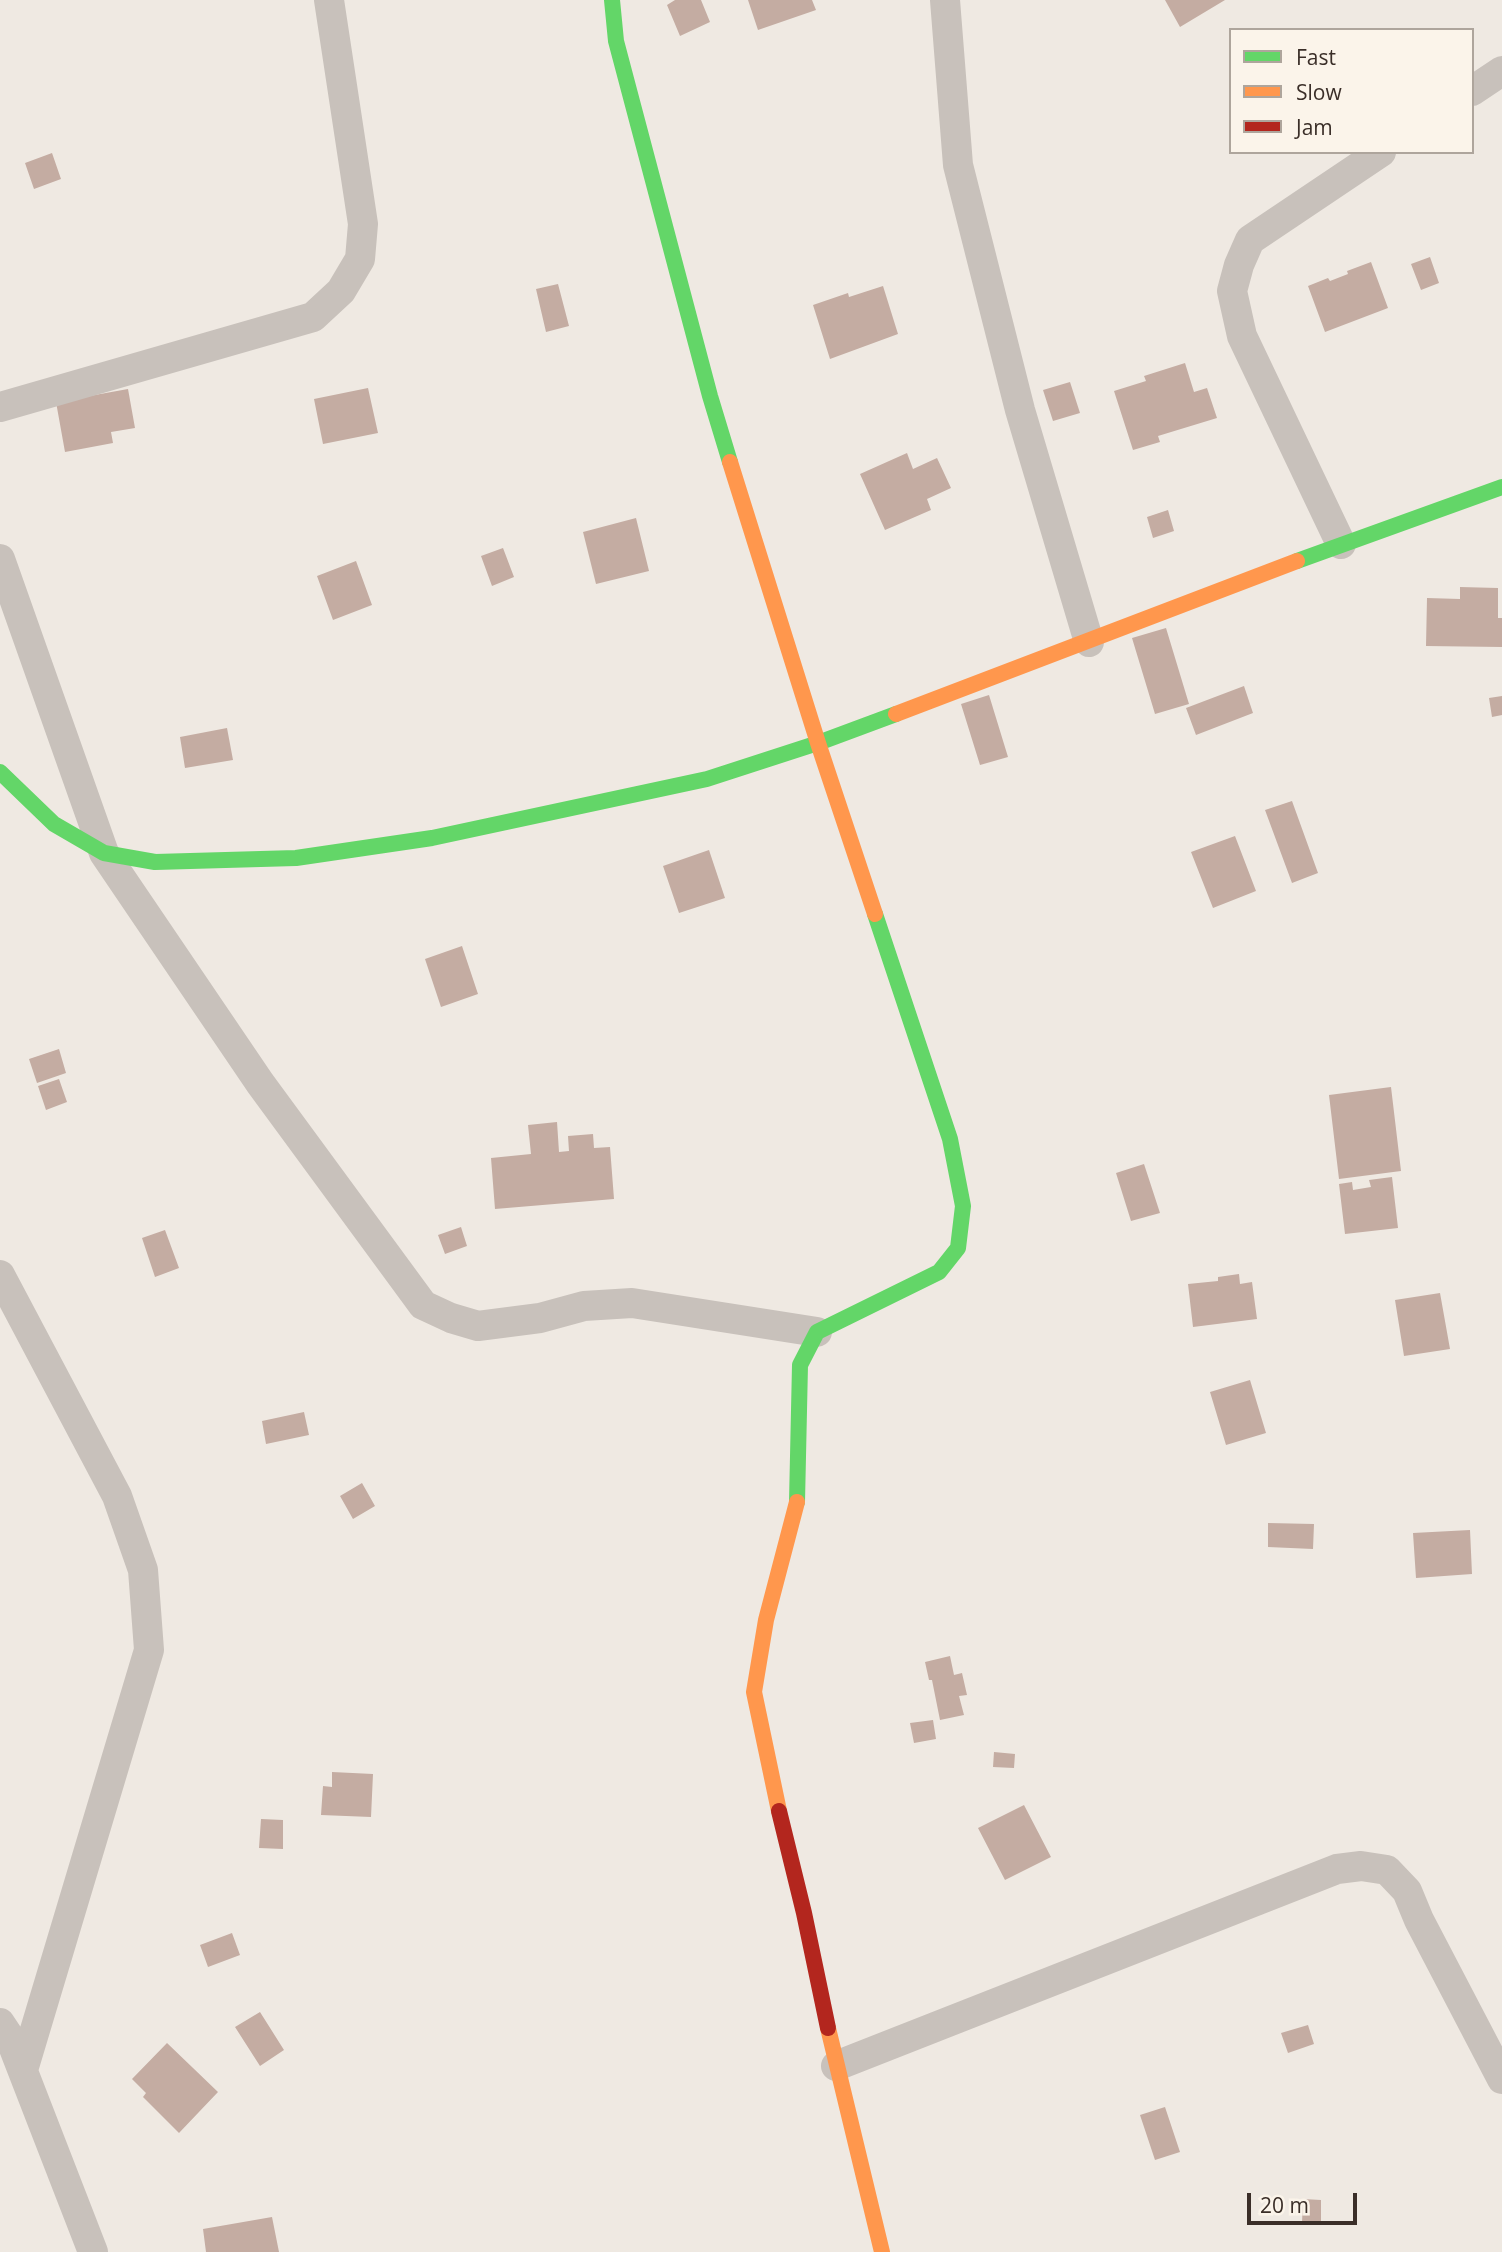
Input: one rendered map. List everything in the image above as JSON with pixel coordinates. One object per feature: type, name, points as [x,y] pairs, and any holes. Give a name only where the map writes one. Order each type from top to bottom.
[{"type":"street","points":[[0,407],[313,317],[341,292],[360,259],[363,224],[329,0]]},
{"type":"street","points":[[0,559],[104,853],[260,1083],[423,1305],[451,1318],[478,1326],[540,1318],[584,1306],[632,1303],[817,1332],[939,1272],[958,1248],[963,1206],[950,1139],[818,743],[710,396],[616,41],[612,0]]},
{"type":"street","points":[[945,0],[958,165],[1020,410],[1089,642]]},
{"type":"street","points":[[1474,90],[1502,71]]},
{"type":"street","points":[[1341,544],[1242,337],[1232,291],[1250,240],[1378,154]]},
{"type":"street","points":[[0,772],[54,824],[104,853],[155,862],[296,858],[432,838],[707,779],[818,743],[1341,544],[1502,487]]},
{"type":"street","points":[[0,1275],[117,1496],[143,1570],[149,1650],[23,2070]]},
{"type":"street","points":[[817,1332],[800,1365],[797,1508],[766,1620],[754,1692],[836,2066],[882,2252]]},
{"type":"street","points":[[836,2066],[1337,1870],[1361,1866],[1387,1870],[1407,1891],[1419,1920],[1502,2079]]},
{"type":"street","points":[[0,2023],[10,2038],[23,2070],[93,2252]]},
{"type":"building","points":[[675,0],[701,0],[710,22],[680,36],[667,5]]},
{"type":"building","points":[[748,0],[812,0],[816,10],[758,30]]},
{"type":"building","points":[[1165,0],[1225,0],[1180,27]]},
{"type":"building","points":[[52,153],[61,179],[34,189],[25,163]]},
{"type":"building","points":[[1430,257],[1439,283],[1421,290],[1411,264]]},
{"type":"building","points":[[1371,262],[1388,308],[1325,332],[1308,286],[1328,278],[1330,281]]},
{"type":"building","points":[[558,284],[569,326],[546,332],[536,289]]},
{"type":"building","points":[[883,286],[898,334],[830,359],[813,305],[848,293],[849,297]]},
{"type":"building","points":[[1185,363],[1194,392],[1207,388],[1217,418],[1158,436],[1160,442],[1133,450],[1114,391],[1146,381],[1144,376]]},
{"type":"building","points":[[1070,382],[1080,413],[1053,421],[1043,390]]},
{"type":"building","points":[[368,388],[378,433],[323,444],[314,399]]},
{"type":"building","points":[[128,389],[135,428],[111,432],[113,443],[65,452],[56,402]]},
{"type":"building","points":[[907,453],[913,469],[937,458],[951,488],[927,499],[931,510],[885,530],[860,474]]},
{"type":"building","points":[[1168,510],[1174,531],[1153,538],[1147,517]]},
{"type":"building","points":[[636,518],[649,571],[596,584],[583,532]]},
{"type":"building","points":[[503,548],[514,577],[492,586],[481,556]]},
{"type":"building","points":[[356,561],[372,605],[333,620],[317,576]]},
{"type":"building","points":[[1460,587],[1498,588],[1502,647],[1426,646],[1427,598],[1460,599]]},
{"type":"building","points":[[1166,628],[1189,704],[1155,714],[1132,638]]},
{"type":"building","points":[[1244,686],[1253,713],[1196,735],[1186,708]]},
{"type":"building","points":[[989,695],[1008,757],[980,765],[961,704]]},
{"type":"building","points":[[1502,696],[1502,715],[1492,717],[1489,698]]},
{"type":"building","points":[[227,728],[233,760],[185,768],[180,737]]},
{"type":"building","points":[[1292,801],[1318,873],[1292,883],[1265,810]]},
{"type":"building","points":[[1235,836],[1256,891],[1213,908],[1191,852]]},
{"type":"building","points":[[709,850],[725,898],[679,913],[663,866]]},
{"type":"building","points":[[462,946],[478,994],[441,1007],[425,959]]},
{"type":"building","points":[[59,1049],[66,1073],[37,1083],[29,1059]]},
{"type":"building","points":[[59,1079],[67,1102],[46,1110],[38,1086]]},
{"type":"building","points":[[1391,1087],[1401,1171],[1339,1179],[1329,1095]]},
{"type":"building","points":[[557,1122],[559,1152],[569,1151],[568,1136],[593,1134],[594,1148],[610,1147],[614,1199],[495,1209],[491,1158],[531,1154],[528,1125]]},
{"type":"building","points":[[1144,1164],[1160,1213],[1131,1221],[1116,1173]]},
{"type":"building","points":[[1392,1177],[1398,1228],[1345,1234],[1339,1184],[1352,1182],[1353,1190],[1371,1187],[1369,1180]]},
{"type":"building","points":[[461,1227],[467,1246],[445,1254],[438,1235]]},
{"type":"building","points":[[165,1230],[179,1268],[155,1277],[142,1238]]},
{"type":"building","points":[[1239,1274],[1240,1284],[1252,1282],[1257,1319],[1193,1327],[1188,1284],[1218,1281],[1218,1277]]},
{"type":"building","points":[[1440,1293],[1450,1349],[1404,1356],[1395,1300]]},
{"type":"building","points":[[1250,1380],[1266,1433],[1226,1445],[1210,1392]]},
{"type":"building","points":[[304,1412],[309,1435],[266,1444],[262,1421]]},
{"type":"building","points":[[362,1483],[375,1506],[353,1519],[340,1496]]},
{"type":"building","points":[[1268,1523],[1314,1524],[1313,1549],[1268,1547]]},
{"type":"building","points":[[1470,1530],[1472,1574],[1416,1578],[1413,1533]]},
{"type":"building","points":[[950,1656],[954,1675],[962,1673],[967,1695],[959,1696],[964,1715],[940,1720],[932,1680],[929,1680],[925,1662]]},
{"type":"building","points":[[933,1720],[936,1739],[914,1743],[910,1723]]},
{"type":"building","points":[[994,1752],[1015,1754],[1014,1768],[993,1767]]},
{"type":"building","points":[[332,1772],[373,1774],[371,1817],[321,1815],[323,1786],[332,1787]]},
{"type":"building","points":[[1024,1805],[1051,1857],[1005,1880],[978,1828]]},
{"type":"building","points":[[261,1819],[283,1820],[283,1849],[259,1848]]},
{"type":"building","points":[[232,1933],[240,1955],[208,1967],[200,1945]]},
{"type":"building","points":[[260,2012],[284,2050],[260,2066],[235,2027]]},
{"type":"building","points":[[1308,2025],[1314,2044],[1288,2053],[1281,2033]]},
{"type":"building","points":[[167,2043],[218,2092],[179,2133],[143,2097],[146,2093],[132,2079]]},
{"type":"building","points":[[1165,2107],[1180,2152],[1155,2160],[1140,2115]]},
{"type":"building","points":[[1303,2199],[1321,2200],[1321,2224],[1302,2223]]},
{"type":"building","points":[[272,2217],[279,2252],[206,2252],[203,2229]]},
{"type":"traffic: fast","points":[[612,0],[616,41],[730,462]]},
{"type":"traffic: fast","points":[[1297,561],[1502,487]]},
{"type":"traffic: fast","points":[[0,772],[54,824],[104,853],[155,862],[296,858],[432,838],[707,779],[896,714]]},
{"type":"traffic: fast","points":[[797,1502],[800,1365],[817,1332],[939,1272],[958,1248],[963,1206],[950,1139],[875,914]]},
{"type":"traffic: slow","points":[[730,462],[875,914]]},
{"type":"traffic: slow","points":[[896,714],[1297,561]]},
{"type":"traffic: slow","points":[[779,1811],[754,1692],[766,1620],[797,1502]]},
{"type":"traffic: slow","points":[[828,2028],[882,2252]]},
{"type":"traffic: jam","points":[[779,1811],[828,2028]]}]
